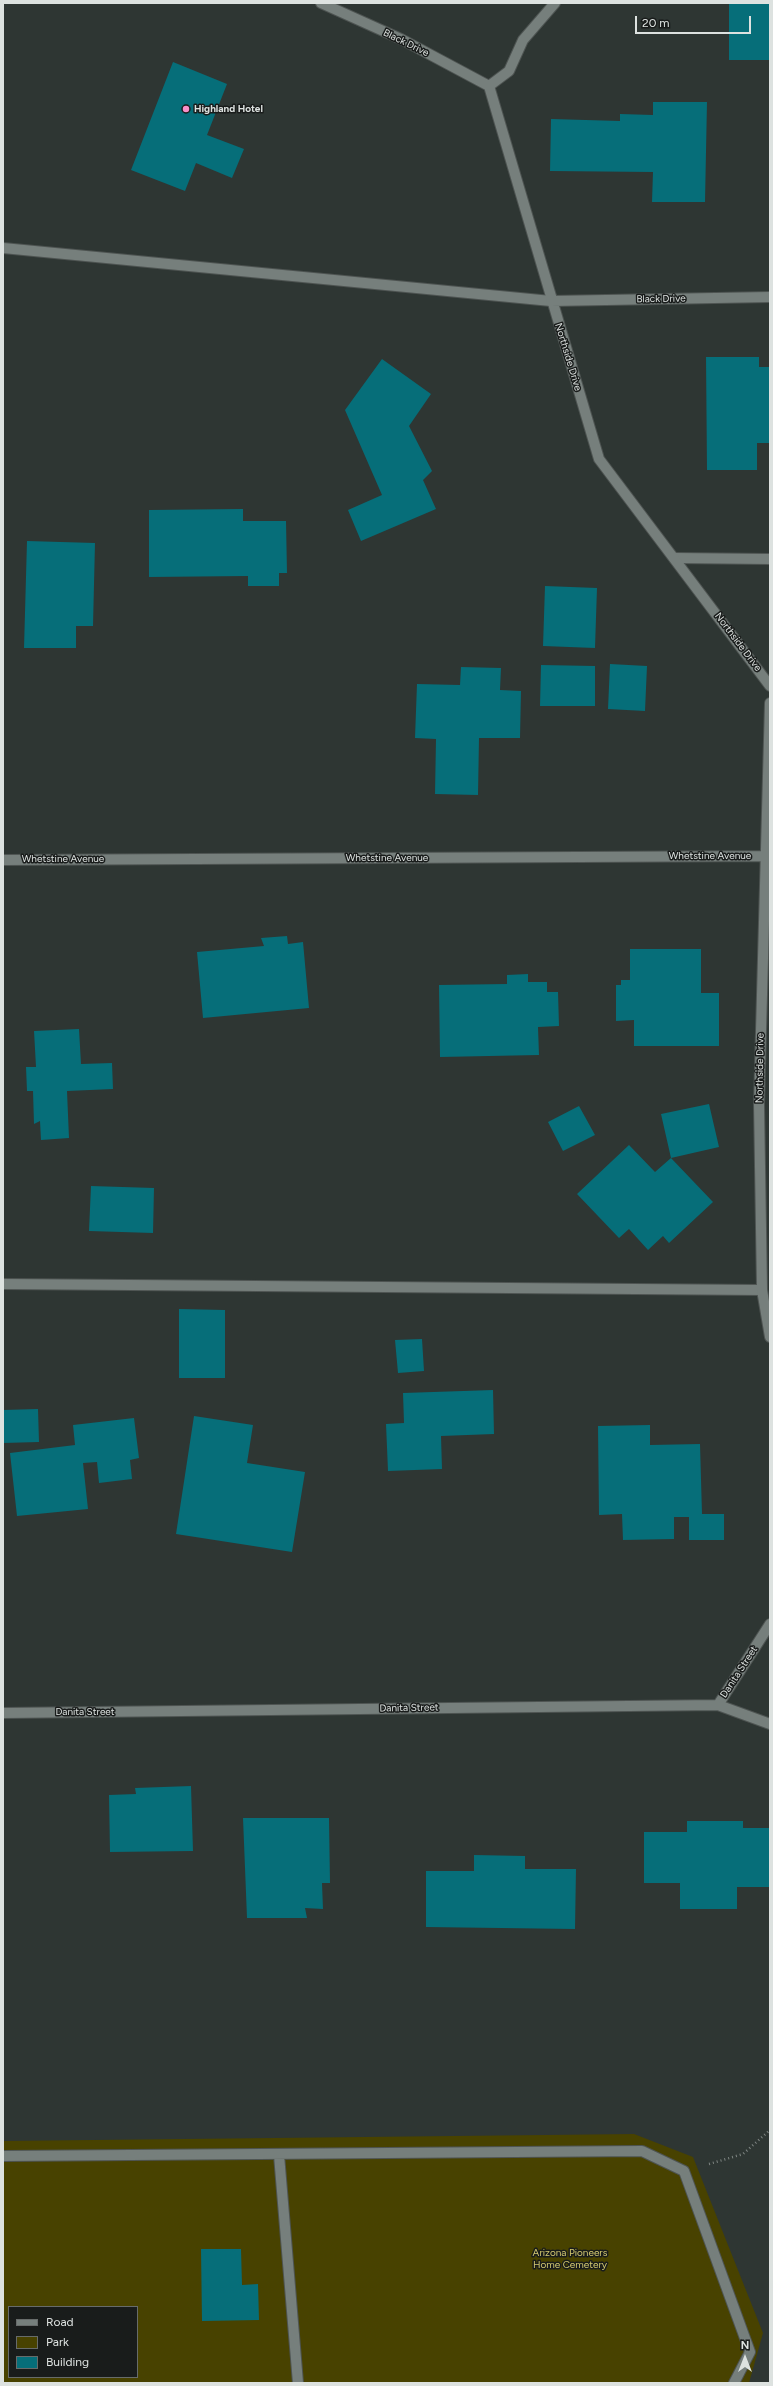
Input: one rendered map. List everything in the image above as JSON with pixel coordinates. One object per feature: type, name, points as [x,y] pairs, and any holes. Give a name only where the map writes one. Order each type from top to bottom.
[{"type":"street","name":"Black Drive","points":[[321,3],[401,39],[489,86]]},
{"type":"street","points":[[489,86],[509,71],[524,40],[554,3]]},
{"type":"street","name":"Northside Drive","points":[[489,86],[551,301],[599,459],[770,686]]},
{"type":"street","name":"Black Drive","points":[[3,248],[551,301],[770,297]]},
{"type":"street","points":[[674,558],[770,559]]},
{"type":"street","name":"Northside Drive","points":[[770,703],[768,856],[759,1104],[762,1290],[770,1337]]},
{"type":"street","name":"Whetstine Avenue","points":[[3,860],[768,856]]},
{"type":"street","points":[[3,1284],[762,1290]]},
{"type":"street","name":"Danita Street","points":[[3,1713],[718,1705],[770,1624]]},
{"type":"street","points":[[718,1705],[770,1724]]},
{"type":"street","points":[[3,2156],[642,2151],[684,2171],[750,2352],[734,2383]]},
{"type":"street","points":[[278,2155],[298,2383]]},
{"type":"path","points":[[684,2171],[743,2154],[770,2130]]},
{"type":"green space","name":"Arizona Pioneers Home Cemetery","points":[[634,2134],[693,2157],[763,2333],[749,2383],[3,2383],[3,2141]]},
{"type":"building","points":[[729,3],[770,3],[770,60],[729,60]]},
{"type":"building","name":"Highland Hotel","points":[[173,62],[227,84],[207,135],[244,149],[232,178],[196,163],[185,191],[131,170]]},
{"type":"building","points":[[653,102],[707,102],[705,202],[652,202],[653,172],[550,171],[551,119],[620,121],[620,114],[653,115]]},
{"type":"building","points":[[706,357],[759,357],[759,367],[770,367],[770,443],[757,443],[757,470],[707,470]]},
{"type":"building","points":[[382,359],[431,394],[409,426],[432,471],[423,480],[436,509],[361,541],[348,510],[382,495],[345,410]]},
{"type":"building","points":[[243,509],[243,521],[286,521],[287,573],[279,573],[279,586],[248,586],[248,576],[149,577],[149,510]]},
{"type":"building","points":[[27,541],[95,543],[93,626],[76,626],[76,648],[24,648]]},
{"type":"building","points":[[545,586],[597,588],[595,648],[543,646]]},
{"type":"building","points":[[610,664],[647,666],[645,711],[608,709]]},
{"type":"building","points":[[541,665],[595,666],[595,706],[540,706]]},
{"type":"building","points":[[461,667],[501,668],[500,690],[521,691],[520,738],[479,738],[478,795],[435,794],[436,739],[415,738],[417,684],[460,685]]},
{"type":"building","points":[[287,936],[288,944],[303,942],[309,1008],[203,1018],[197,952],[264,946],[261,938]]},
{"type":"building","points":[[630,949],[701,949],[701,993],[719,993],[719,1046],[634,1046],[634,1020],[616,1021],[616,985],[621,985],[621,980],[630,980]]},
{"type":"building","points":[[528,974],[528,982],[547,982],[547,992],[558,992],[559,1026],[538,1027],[539,1055],[440,1057],[439,985],[507,984],[507,975]]},
{"type":"building","points":[[79,1029],[81,1064],[112,1063],[113,1089],[67,1091],[69,1138],[41,1140],[40,1121],[34,1124],[33,1091],[27,1091],[26,1067],[36,1067],[34,1031]]},
{"type":"building","points":[[709,1104],[719,1147],[671,1158],[661,1114]]},
{"type":"building","points":[[579,1106],[595,1135],[563,1151],[548,1122]]},
{"type":"building","points":[[629,1145],[655,1172],[671,1158],[713,1202],[669,1243],[663,1236],[648,1250],[629,1229],[619,1238],[577,1194]]},
{"type":"building","points":[[91,1186],[154,1188],[153,1233],[89,1231]]},
{"type":"building","points":[[179,1309],[225,1310],[225,1378],[179,1378]]},
{"type":"building","points":[[422,1339],[424,1371],[398,1373],[395,1340]]},
{"type":"building","points":[[493,1390],[494,1434],[441,1436],[442,1469],[388,1471],[386,1424],[404,1423],[403,1393]]},
{"type":"building","points":[[38,1409],[39,1442],[3,1443],[3,1410]]},
{"type":"building","points":[[194,1416],[253,1425],[247,1463],[305,1472],[292,1552],[176,1534]]},
{"type":"building","points":[[134,1418],[139,1458],[130,1460],[132,1479],[99,1483],[97,1462],[83,1463],[88,1509],[17,1516],[10,1453],[75,1445],[73,1425]]},
{"type":"building","points":[[650,1425],[650,1445],[700,1444],[702,1514],[724,1514],[724,1540],[689,1540],[689,1517],[674,1517],[674,1539],[623,1540],[622,1514],[599,1515],[598,1426]]},
{"type":"building","points":[[191,1786],[193,1851],[110,1852],[109,1795],[136,1794],[135,1788]]},
{"type":"building","points":[[243,1818],[329,1818],[330,1883],[322,1883],[323,1909],[305,1908],[307,1918],[247,1918]]},
{"type":"building","points":[[687,1821],[743,1821],[743,1828],[770,1828],[770,1887],[737,1887],[737,1909],[680,1909],[680,1883],[644,1883],[644,1832],[687,1832]]},
{"type":"building","points":[[474,1855],[525,1856],[525,1869],[576,1869],[575,1929],[426,1927],[426,1871],[474,1871]]},
{"type":"building","points":[[201,2249],[241,2249],[242,2285],[258,2284],[259,2320],[202,2321]]},
{"type":"place","name":"Highland Hotel","points":[[186,109]]}]
